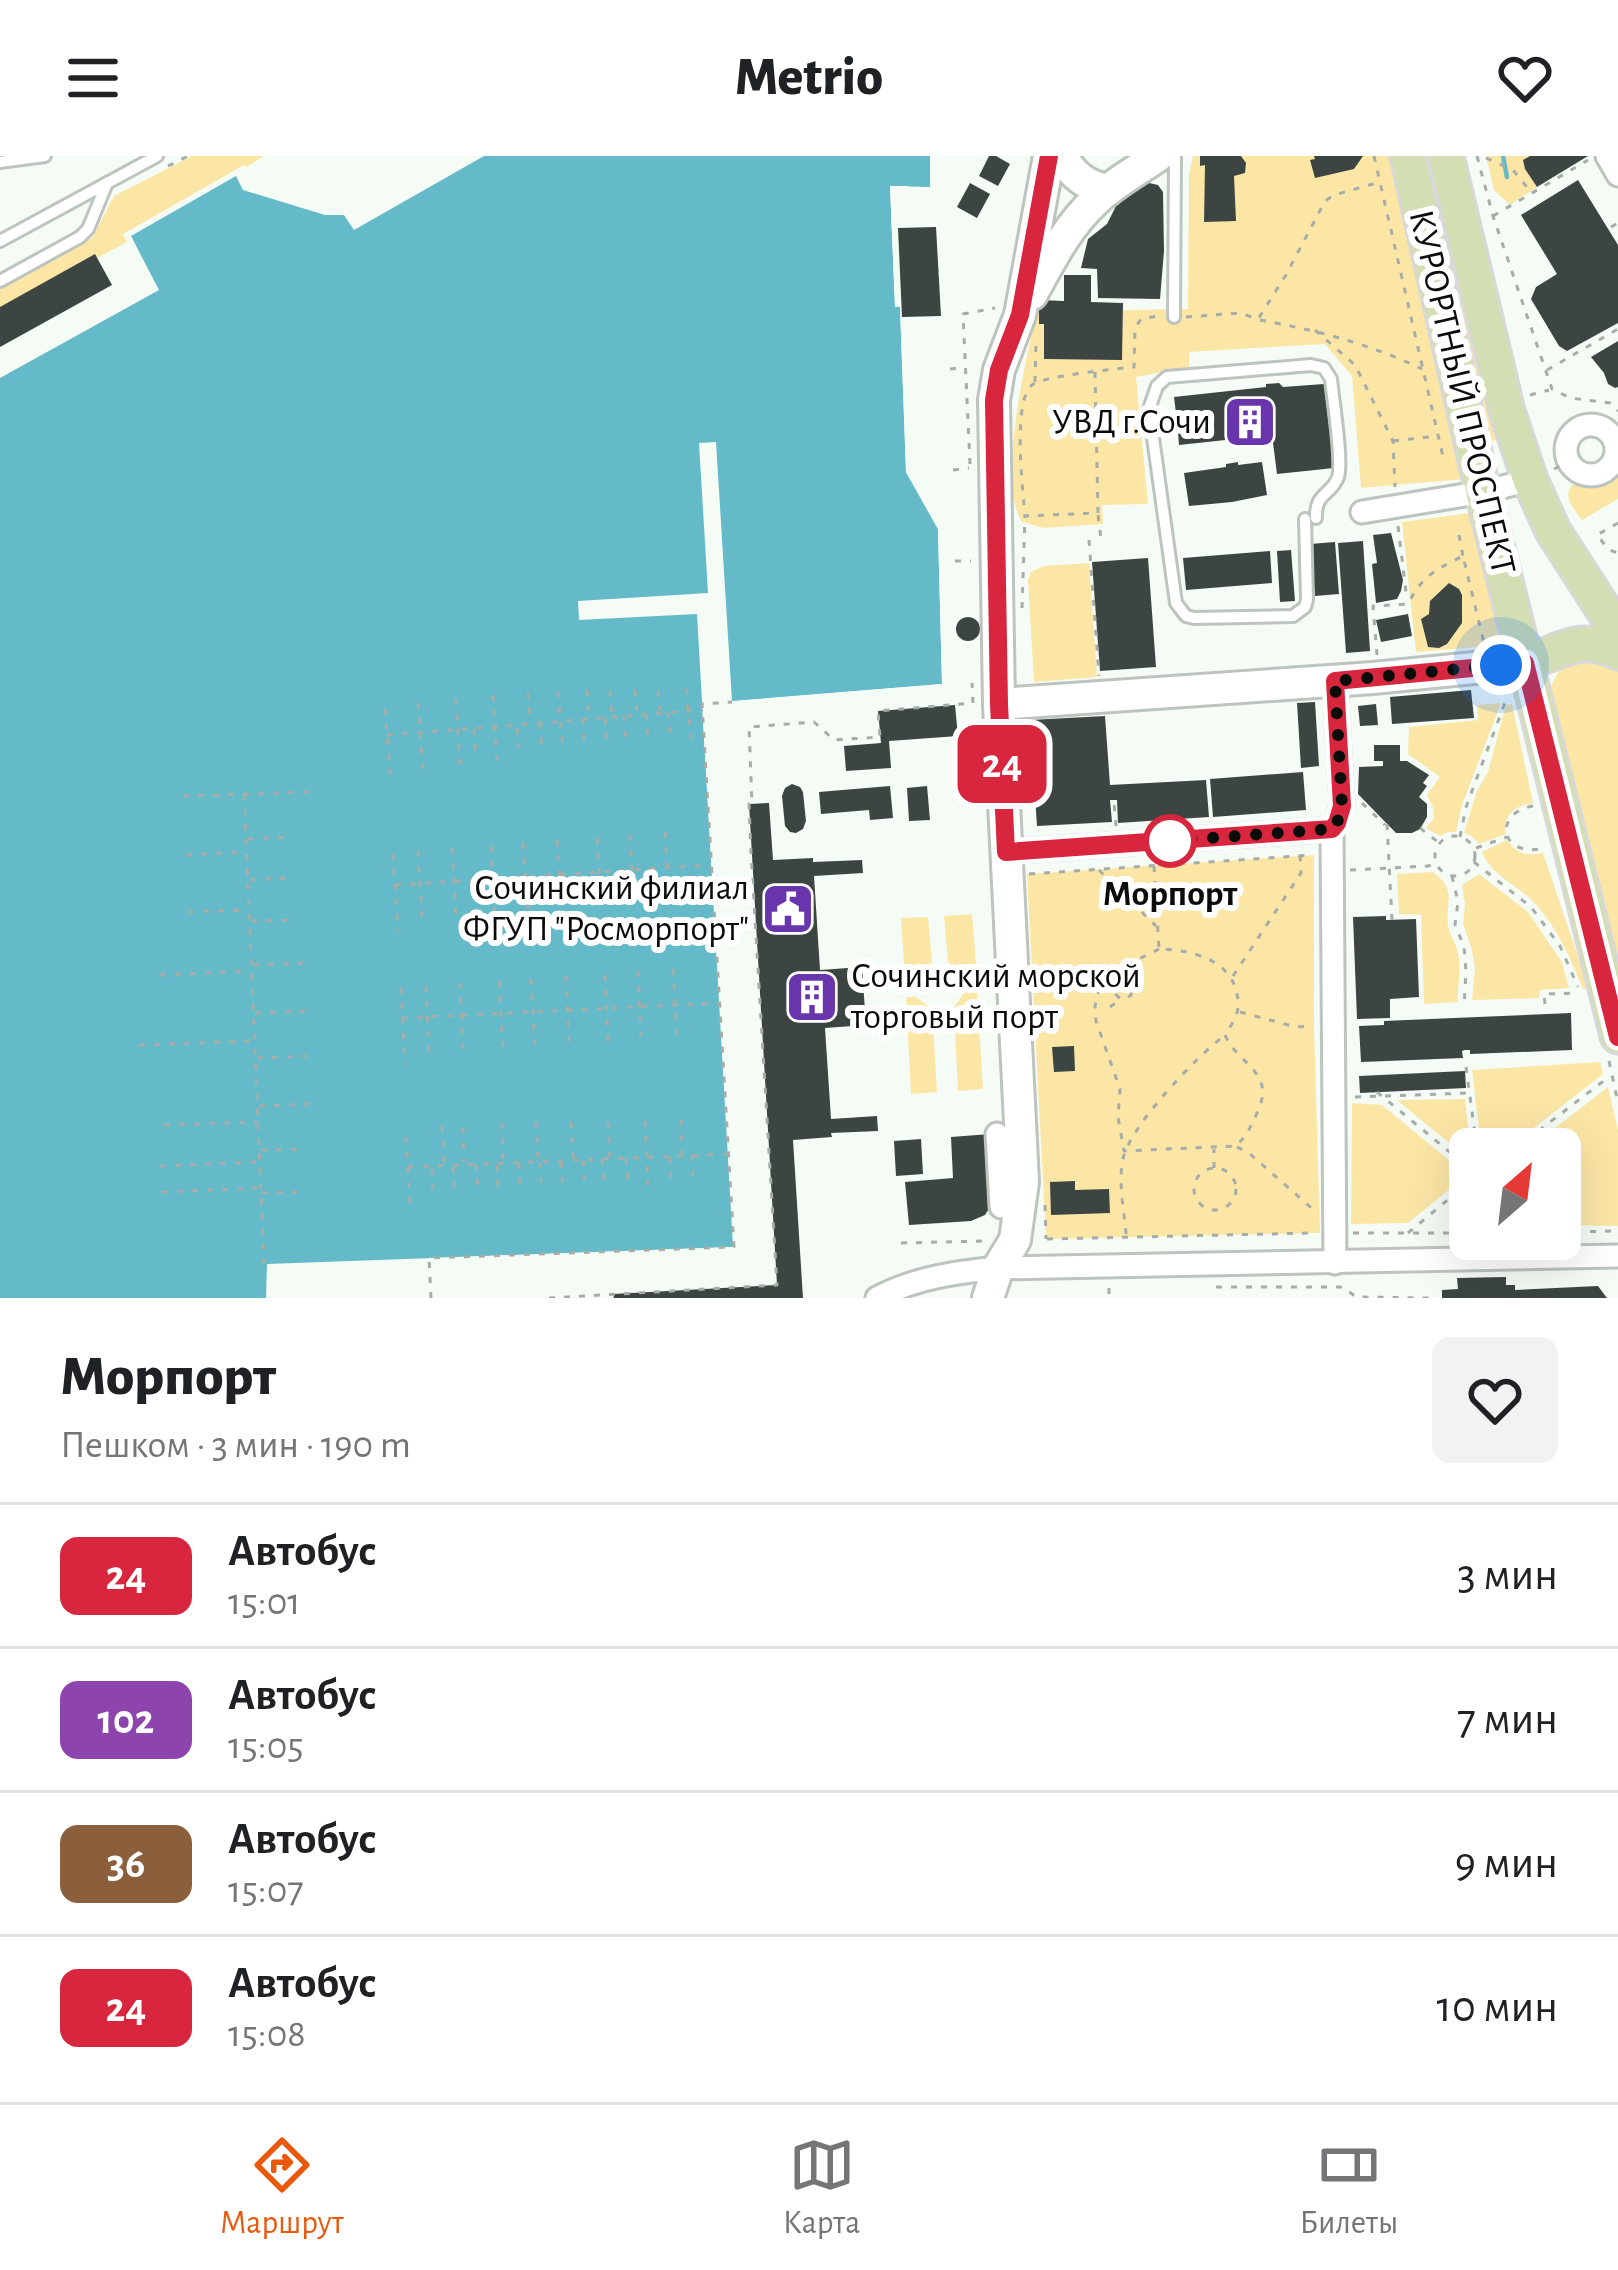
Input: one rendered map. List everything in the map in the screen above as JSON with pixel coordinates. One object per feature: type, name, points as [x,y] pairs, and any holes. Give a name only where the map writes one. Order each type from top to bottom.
[{"type":"main road","points":[[1020,315],[1049,156]]},
{"type":"main road","points":[[1062,156],[1074,174],[1108,190]]},
{"type":"main road","points":[[988,1298],[1015,1240],[1023,1182],[1017,863],[999,704],[994,400],[999,370],[1020,315],[1071,228],[1108,190],[1158,156]]},
{"type":"main road","name":"КУРОРТНЫЙ ПРОСПЕКТ","points":[[1408,156],[1483,492],[1536,660]]},
{"type":"main road","name":"КУРОРТНЫЙ ПРОСПЕКТ","points":[[1446,156],[1507,411],[1530,480],[1552,531],[1618,632]]},
{"type":"main road","points":[[999,704],[1373,678],[1536,660],[1582,642],[1618,652]]},
{"type":"main road","points":[[1536,660],[1540,670],[1520,699],[1618,1036]]},
{"type":"street","points":[[1607,156],[1618,175]]},
{"type":"street","points":[[1593,425],[1613,438],[1616,452],[1616,461],[1594,475],[1579,472],[1569,462],[1566,448],[1571,434],[1618,414]]},
{"type":"street","points":[[1361,512],[1530,480]]},
{"type":"street","points":[[1335,681],[1342,806],[1332,829],[1335,1263]]},
{"type":"street","points":[[1017,863],[1171,841],[1332,829]]},
{"type":"street","points":[[998,1134],[1001,1207]]},
{"type":"street","points":[[885,1294],[964,1271],[998,1268],[1618,1256]]},
{"type":"street","points":[[885,1294],[915,1290],[930,1298]]},
{"type":"lane","points":[[0,162],[45,156]]},
{"type":"lane","points":[[0,241],[157,156]]},
{"type":"lane","points":[[1174,156],[1174,317]]},
{"type":"lane","points":[[0,281],[80,237],[88,229],[107,182]]},
{"type":"lane","points":[[1311,365],[1324,368],[1339,473],[1310,519],[1307,600],[1300,613],[1193,618],[1180,610],[1149,409],[1160,381],[1167,376],[1311,365]]},
{"type":"path","points":[[1374,156],[1444,461]]},
{"type":"path","points":[[1477,156],[1552,389]]},
{"type":"path","points":[[1493,216],[1595,156]]},
{"type":"path","points":[[1486,158],[1513,170],[1532,193]]},
{"type":"path","points":[[1258,319],[1325,200],[1380,182]]},
{"type":"path","points":[[1611,227],[1618,223]]},
{"type":"path","points":[[1022,608],[1021,420],[1027,391],[1035,382],[1134,367],[1136,328],[1150,316],[1240,313],[1315,329],[1422,369]]},
{"type":"path","points":[[1315,329],[1355,365],[1393,441],[1408,604]]},
{"type":"path","points":[[1546,370],[1618,329]]},
{"type":"path","points":[[950,369],[965,368]]},
{"type":"path","points":[[1095,372],[1101,539]]},
{"type":"path","points":[[1528,396],[1552,389],[1570,398],[1610,403],[1618,414]]},
{"type":"path","points":[[1393,441],[1438,436]]},
{"type":"path","points":[[953,470],[970,468]]},
{"type":"path","points":[[1025,516],[1098,513]]},
{"type":"path","points":[[1618,523],[1597,535],[1618,553]]},
{"type":"path","points":[[1459,535],[1487,652]]},
{"type":"path","points":[[1090,540],[1099,682]]},
{"type":"path","points":[[1408,604],[1418,584],[1463,556]]},
{"type":"path","points":[[955,561],[975,560]]},
{"type":"path","points":[[1373,678],[1371,656],[1377,656],[1373,606],[1408,604]]},
{"type":"path","points":[[549,1298],[777,1285],[750,837],[749,727],[814,722],[834,740],[880,737],[878,711],[973,703],[971,683]]},
{"type":"path","points":[[686,689],[691,739]]},
{"type":"path","points":[[585,747],[587,690]]},
{"type":"path","points":[[635,690],[637,715]]},
{"type":"path","points":[[610,691],[612,717]]},
{"type":"path","points":[[658,691],[660,713]]},
{"type":"path","points":[[558,692],[562,750]]},
{"type":"path","points":[[528,693],[530,723]]},
{"type":"path","points":[[493,694],[497,763]]},
{"type":"path","points":[[1460,837],[1466,807],[1520,699]]},
{"type":"path","points":[[456,700],[460,768]]},
{"type":"path","points":[[431,1298],[429,1258],[734,1247],[702,704],[732,702]]},
{"type":"path","points":[[418,703],[423,771]]},
{"type":"path","points":[[385,709],[391,782]]},
{"type":"path","points":[[387,735],[703,710]]},
{"type":"path","points":[[668,712],[670,739]]},
{"type":"path","points":[[646,714],[649,741]]},
{"type":"path","points":[[624,716],[626,744]]},
{"type":"path","points":[[605,717],[607,746]]},
{"type":"path","points":[[540,723],[542,751]]},
{"type":"path","points":[[517,724],[519,756]]},
{"type":"path","points":[[473,728],[476,758]]},
{"type":"path","points":[[183,796],[312,792]]},
{"type":"path","points":[[244,794],[263,1264]]},
{"type":"path","points":[[1352,794],[1387,825],[1392,920]]},
{"type":"path","points":[[1116,827],[1117,802]]},
{"type":"path","points":[[1535,806],[1515,811],[1508,836],[1524,851],[1545,848]]},
{"type":"path","points":[[1420,828],[1440,843]]},
{"type":"path","points":[[665,832],[669,901]]},
{"type":"path","points":[[630,835],[634,903]]},
{"type":"path","points":[[1474,850],[1508,836]]},
{"type":"path","points":[[246,839],[291,837]]},
{"type":"path","points":[[1449,837],[1468,841],[1474,862],[1466,872],[1452,876],[1442,871],[1436,863],[1440,843],[1449,837]]},
{"type":"path","points":[[597,838],[601,907]]},
{"type":"path","points":[[557,840],[562,908]]},
{"type":"path","points":[[523,843],[528,912]]},
{"type":"path","points":[[491,846],[495,914]]},
{"type":"path","points":[[452,848],[456,916]]},
{"type":"path","points":[[418,851],[422,920]]},
{"type":"path","points":[[186,855],[247,852]]},
{"type":"path","points":[[393,854],[398,931]]},
{"type":"path","points":[[1017,863],[1099,869],[1315,854]]},
{"type":"path","points":[[1474,862],[1532,907],[1570,963],[1580,992]]},
{"type":"path","points":[[1232,977],[1301,873],[1436,863]]},
{"type":"path","points":[[395,885],[712,865]]},
{"type":"path","points":[[1154,866],[1159,949]]},
{"type":"path","points":[[1099,869],[1158,927]]},
{"type":"path","points":[[1452,876],[1458,902],[1455,926],[1464,946],[1464,1008]]},
{"type":"path","points":[[248,880],[292,878]]},
{"type":"path","points":[[188,912],[249,910]]},
{"type":"path","points":[[250,921],[294,920]]},
{"type":"path","points":[[1034,981],[1102,977],[1159,949],[1198,954],[1232,977],[1238,1011],[1226,1035],[1165,1093],[1124,1151]]},
{"type":"path","points":[[160,975],[303,963]]},
{"type":"path","points":[[673,969],[676,1038]]},
{"type":"path","points":[[638,971],[641,1040]]},
{"type":"path","points":[[605,975],[608,1043]]},
{"type":"path","points":[[566,976],[569,1044]]},
{"type":"path","points":[[1102,977],[1096,1021],[1120,1090],[1126,1238]]},
{"type":"path","points":[[1102,977],[1121,999]]},
{"type":"path","points":[[531,979],[535,1047]]},
{"type":"path","points":[[499,981],[502,1049]]},
{"type":"path","points":[[1131,987],[1140,981]]},
{"type":"path","points":[[460,982],[464,1051]]},
{"type":"path","points":[[1115,988],[1123,982],[1131,987]]},
{"type":"path","points":[[426,986],[429,1054]]},
{"type":"path","points":[[1131,987],[1131,995]]},
{"type":"path","points":[[400,988],[405,1065]]},
{"type":"path","points":[[1545,1004],[1544,994],[1592,992]]},
{"type":"path","points":[[1110,1007],[1131,995],[1138,998]]},
{"type":"path","points":[[402,1018],[719,1003]]},
{"type":"path","points":[[254,1013],[305,1011]]},
{"type":"path","points":[[1238,1011],[1296,1027],[1334,1026]]},
{"type":"path","points":[[1226,1035],[1234,1051],[1256,1070],[1263,1095],[1246,1138],[1235,1146]]},
{"type":"path","points":[[139,1045],[254,1041]]},
{"type":"path","points":[[255,1058],[308,1056]]},
{"type":"path","points":[[1466,1067],[1474,1128]]},
{"type":"path","points":[[1543,1128],[1612,1075]]},
{"type":"path","points":[[1346,1097],[1470,1093]]},
{"type":"path","points":[[1379,1094],[1449,1151]]},
{"type":"path","points":[[257,1106],[309,1104]]},
{"type":"path","points":[[681,1120],[682,1156]]},
{"type":"path","points":[[645,1121],[648,1185]]},
{"type":"path","points":[[164,1125],[258,1122]]},
{"type":"path","points":[[536,1122],[541,1189]]},
{"type":"path","points":[[572,1122],[573,1160]]},
{"type":"path","points":[[608,1122],[610,1159]]},
{"type":"path","points":[[498,1193],[502,1124]]},
{"type":"path","points":[[442,1126],[444,1166]]},
{"type":"path","points":[[463,1128],[464,1165]]},
{"type":"path","points":[[406,1137],[410,1211]]},
{"type":"path","points":[[1124,1151],[1235,1146],[1319,1215]]},
{"type":"path","points":[[1214,1147],[1214,1168]]},
{"type":"path","points":[[259,1150],[304,1149]]},
{"type":"path","points":[[408,1167],[728,1154]]},
{"type":"path","points":[[692,1155],[693,1182]]},
{"type":"path","points":[[670,1156],[671,1185]]},
{"type":"path","points":[[626,1158],[628,1186]]},
{"type":"path","points":[[602,1159],[604,1187]]},
{"type":"path","points":[[584,1160],[585,1188]]},
{"type":"path","points":[[561,1161],[562,1190]]},
{"type":"path","points":[[160,1166],[260,1162]]},
{"type":"path","points":[[519,1162],[520,1191]]},
{"type":"path","points":[[476,1165],[478,1192]]},
{"type":"path","points":[[432,1166],[433,1197]]},
{"type":"path","points":[[453,1166],[455,1195]]},
{"type":"path","points":[[1214,1168],[1229,1174],[1236,1188],[1233,1200],[1220,1209],[1204,1206],[1194,1190],[1200,1175],[1214,1168]]},
{"type":"path","points":[[162,1192],[307,1192]]},
{"type":"path","points":[[1407,1234],[1449,1199]]},
{"type":"path","points":[[1581,1232],[1618,1232]]},
{"type":"path","points":[[901,1243],[1320,1233]]},
{"type":"path","points":[[1216,1287],[1343,1287],[1356,1297],[1430,1298]]},
{"type":"path","points":[[1343,1287],[1343,1298]]},
{"type":"shaded area","points":[[192,156],[264,156],[123,234],[127,242],[0,310],[0,288],[92,238],[114,196]]},
{"type":"shaded area","points":[[1193,156],[1395,156],[1466,479],[1361,488],[1352,376],[1325,344],[1189,352],[1189,367],[1136,377],[1148,504],[1102,505],[1103,524],[1044,528],[1022,522],[1015,502],[1013,446],[1039,300],[1039,323],[1121,360],[1123,310],[1188,309]]},
{"type":"shaded area","points":[[1416,156],[1428,156],[1500,439],[1486,443]]},
{"type":"shaded area","points":[[1486,156],[1530,156],[1525,169],[1537,187],[1510,205],[1494,190]]},
{"type":"shaded area","points":[[1618,464],[1618,499],[1582,520],[1569,489]]},
{"type":"shaded area","points":[[1470,513],[1502,645],[1416,652],[1402,522]]},
{"type":"shaded area","points":[[1089,563],[1097,677],[1034,682],[1031,572],[1044,566]]},
{"type":"shaded area","points":[[1570,660],[1602,660],[1618,671],[1618,989],[1549,689]]},
{"type":"shaded area","points":[[1501,703],[1456,832],[1440,836],[1426,828],[1434,818],[1427,795],[1440,777],[1408,754],[1409,727],[1478,720],[1477,705]]},
{"type":"shaded area","points":[[1512,704],[1533,803],[1511,812],[1506,834],[1479,844],[1464,833],[1488,772],[1506,705]]},
{"type":"shaded area","points":[[1507,840],[1522,853],[1543,853],[1589,989],[1583,989],[1544,914],[1486,860],[1482,852]]},
{"type":"shaded area","points":[[1314,855],[1320,1233],[1046,1239],[1027,874]]},
{"type":"shaded area","points":[[1433,872],[1448,891],[1448,925],[1459,959],[1458,1002],[1424,1004],[1421,915],[1399,914],[1397,874]]},
{"type":"shaded area","points":[[1479,874],[1528,912],[1562,962],[1569,988],[1540,990],[1539,998],[1472,1000],[1475,969],[1463,924],[1462,885]]},
{"type":"shaded area","points":[[972,914],[977,977],[965,977],[948,962],[944,916]]},
{"type":"shaded area","points":[[928,917],[932,962],[916,979],[905,979],[901,918]]},
{"type":"shaded area","points":[[965,992],[977,992],[983,1089],[958,1091],[954,1007]]},
{"type":"shaded area","points":[[906,997],[916,997],[932,1009],[937,1092],[911,1094]]},
{"type":"shaded area","points":[[1600,1062],[1603,1074],[1534,1128],[1479,1128],[1472,1070]]},
{"type":"shaded area","points":[[1608,1087],[1618,1130],[1618,1226],[1581,1225],[1581,1128],[1555,1128]]},
{"type":"shaded area","points":[[1465,1099],[1468,1128],[1449,1128],[1449,1143],[1397,1100]]},
{"type":"shaded area","points":[[1352,1103],[1382,1105],[1449,1160],[1449,1190],[1408,1223],[1351,1224]]},
{"type":"water","points":[[484,156],[930,156],[930,187],[890,186],[906,472],[938,529],[942,684],[702,704],[734,1247],[267,1264],[266,1298],[0,1298],[0,378],[159,290],[131,236],[236,176],[243,190],[325,215],[344,215],[354,230]]},
{"type":"pier","points":[[890,186],[908,186],[909,192],[896,192],[912,471],[944,528],[948,685],[942,690],[709,709],[739,1250],[429,1264],[429,1258],[733,1247],[697,614],[579,620],[578,601],[708,593],[699,443],[716,442],[732,701],[942,684],[938,529],[906,472]]},
{"type":"building","points":[[989,156],[1010,164],[998,186],[979,176]]},
{"type":"building","points":[[1200,156],[1241,156],[1246,163],[1245,173],[1234,176],[1236,221],[1204,222],[1205,165],[1200,166]]},
{"type":"building","points":[[1314,156],[1363,156],[1354,169],[1315,178],[1310,160]]},
{"type":"building","points":[[1588,156],[1537,187],[1525,169],[1523,160]]},
{"type":"building","points":[[1578,180],[1618,245],[1618,323],[1567,351],[1559,346],[1531,299],[1536,287],[1557,274],[1521,215]]},
{"type":"building","points":[[1140,181],[1158,185],[1163,192],[1160,299],[1098,298],[1097,269],[1081,268],[1088,239],[1107,224],[1122,194]]},
{"type":"building","points":[[970,183],[990,194],[977,218],[957,207]]},
{"type":"building","points":[[936,227],[941,316],[902,317],[898,228]]},
{"type":"building","points":[[95,254],[112,285],[0,347],[0,307]]},
{"type":"building","points":[[1064,275],[1091,275],[1091,302],[1123,303],[1122,360],[1044,359],[1039,300],[1064,301]]},
{"type":"building","points":[[1618,341],[1618,387],[1615,388],[1591,357]]},
{"type":"building","name":"УВД г.Сочи","points":[[1279,383],[1283,387],[1324,384],[1334,468],[1277,474],[1272,435],[1179,445],[1178,431],[1172,432],[1174,397]]},
{"type":"building","points":[[1262,462],[1267,495],[1189,506],[1184,473]]},
{"type":"building","points":[[1391,533],[1403,580],[1401,591],[1397,599],[1376,603],[1373,535]]},
{"type":"building","points":[[1363,541],[1370,651],[1346,653],[1338,543]]},
{"type":"building","points":[[1335,542],[1339,594],[1315,596],[1310,544]]},
{"type":"building","points":[[1291,550],[1295,601],[1280,602],[1277,551]]},
{"type":"building","points":[[1270,551],[1272,583],[1186,590],[1183,558]]},
{"type":"building","points":[[1148,558],[1156,667],[1100,671],[1092,562]]},
{"type":"building","points":[[1449,583],[1462,595],[1462,623],[1447,644],[1428,647],[1421,619],[1429,614],[1430,601]]},
{"type":"building","points":[[1408,614],[1412,636],[1381,642],[1376,620]]},
{"type":"building","points":[[968,617],[977,620],[977,638],[968,641],[959,638],[956,629],[959,620]]},
{"type":"building","points":[[1471,690],[1474,718],[1392,724],[1390,697]]},
{"type":"building","points":[[1315,702],[1319,766],[1301,768],[1297,703]]},
{"type":"building","points":[[1376,704],[1378,725],[1360,726],[1358,706]]},
{"type":"building","points":[[955,705],[958,736],[889,741],[891,768],[846,771],[844,746],[881,743],[878,711]]},
{"type":"building","points":[[1105,716],[1110,785],[1206,780],[1209,817],[1118,823],[1117,800],[1110,800],[1112,822],[1037,826],[1030,720]]},
{"type":"building","points":[[1374,745],[1400,745],[1400,761],[1429,775],[1419,797],[1427,804],[1427,817],[1412,833],[1396,833],[1358,794],[1359,767],[1383,766],[1383,761],[1374,761]]},
{"type":"building","points":[[1303,772],[1306,810],[1213,817],[1210,779]]},
{"type":"building","points":[[792,784],[803,792],[806,821],[796,833],[785,826],[782,796]]},
{"type":"building","points":[[890,786],[893,818],[870,820],[869,810],[821,814],[819,792]]},
{"type":"building","points":[[927,786],[930,820],[909,821],[907,788]]},
{"type":"building","name":"Сочинский морской торговый порт","points":[[769,803],[773,860],[862,860],[863,873],[814,876],[820,970],[862,967],[866,1025],[825,1028],[831,1119],[877,1116],[878,1131],[793,1140],[803,1298],[614,1298],[613,1294],[777,1285],[749,804]]},
{"type":"building","points":[[1386,916],[1386,920],[1416,919],[1419,997],[1390,999],[1390,1018],[1357,1019],[1353,917]]},
{"type":"building","points":[[1571,1013],[1572,1050],[1470,1054],[1465,1050],[1463,1058],[1361,1062],[1359,1026]]},
{"type":"building","points":[[1074,1046],[1075,1071],[1054,1072],[1052,1047]]},
{"type":"building","points":[[1465,1071],[1466,1088],[1360,1093],[1359,1076]]},
{"type":"building","points":[[990,1134],[993,1202],[985,1215],[971,1221],[909,1225],[905,1182],[953,1178],[951,1137]]},
{"type":"building","points":[[921,1139],[923,1174],[896,1176],[894,1141]]},
{"type":"building","points":[[1075,1181],[1075,1190],[1109,1189],[1110,1213],[1051,1215],[1050,1182]]},
{"type":"building","points":[[1506,1277],[1506,1285],[1515,1285],[1515,1290],[1598,1286],[1607,1298],[1442,1298],[1442,1290],[1458,1289],[1457,1278]]},
{"type":"waterway","points":[[1503,156],[1507,177]]},
{"type":"bus line","name":"24","points":[[1049,156],[1020,315],[999,370],[994,400],[1006,852],[1332,829],[1342,806],[1335,681],[1525,663],[1618,1037]]},
{"type":"place","name":"УВД г.Сочи","points":[[1250,422]]},
{"type":"place","name":"Морпорт","points":[[1170,841]]},
{"type":"place","name":"Сочинский филиал ФГУП \"Росморпорт\"","points":[[788,909]]},
{"type":"place","name":"Сочинский морской торговый порт","points":[[812,997]]},
{"type":"route","points":[[1170,841],[1332,829],[1342,806],[1335,681],[1501,665]]}]
